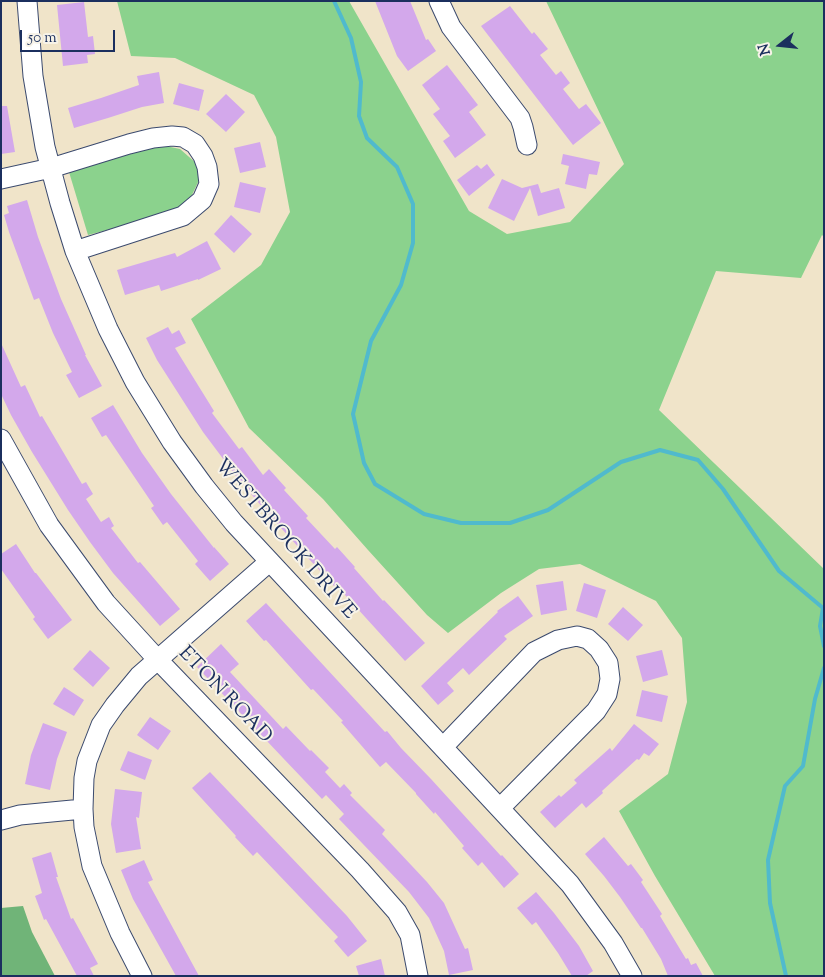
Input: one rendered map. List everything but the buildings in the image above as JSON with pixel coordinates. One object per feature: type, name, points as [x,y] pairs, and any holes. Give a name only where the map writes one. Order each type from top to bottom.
[{"type":"street","name":"WESTBROOK DRIVE","points":[[27,1],[33,76],[45,147],[75,251],[108,329],[135,382],[172,442],[210,494],[269,562],[570,884],[614,943],[632,976]]},
{"type":"street","points":[[439,1],[451,27],[520,118],[527,145]]},
{"type":"street","points":[[1,179],[51,168],[152,138],[172,136],[183,138],[195,144],[203,156],[207,167],[209,184],[202,200],[182,216],[75,251]]},
{"type":"street","name":"ETON ROAD","points":[[1,439],[49,525],[106,603],[158,660],[360,870],[397,912],[410,935],[418,976]]},
{"type":"street","points":[[142,976],[120,933],[92,866],[84,827],[83,809],[84,778],[87,761],[101,725],[139,676],[269,562]]},
{"type":"street","points":[[443,747],[534,652],[558,640],[578,636],[588,639],[599,649],[608,663],[610,680],[607,694],[596,711],[500,808]]},
{"type":"street","points":[[1,820],[20,815],[83,809]]},
{"type":"green space","points":[[117,1],[349,1],[469,211],[507,234],[570,222],[624,164],[546,1],[824,1],[824,237],[822,235],[801,278],[716,271],[659,410],[824,569],[824,976],[715,976],[655,876],[619,811],[668,774],[687,702],[682,638],[656,601],[580,564],[539,569],[501,593],[448,633],[427,615],[323,499],[249,428],[191,319],[261,265],[290,212],[276,137],[254,95],[175,58],[131,56]]},
{"type":"green space","points":[[161,145],[180,149],[196,163],[199,180],[192,195],[178,208],[149,219],[88,235],[69,172]]},
{"type":"green space","points":[[23,906],[32,932],[55,976],[1,976],[1,908]]},
{"type":"waterway","points":[[334,1],[351,38],[361,82],[359,116],[367,138],[397,167],[413,204],[413,243],[401,285],[371,341],[353,414],[364,463],[375,484],[424,514],[461,523],[510,523],[548,510],[621,462],[660,450],[698,460],[723,489],[779,571],[823,608],[820,626],[824,646]]},
{"type":"waterway","points":[[786,976],[770,903],[768,860],[785,786],[803,766],[815,699],[824,668]]}]
